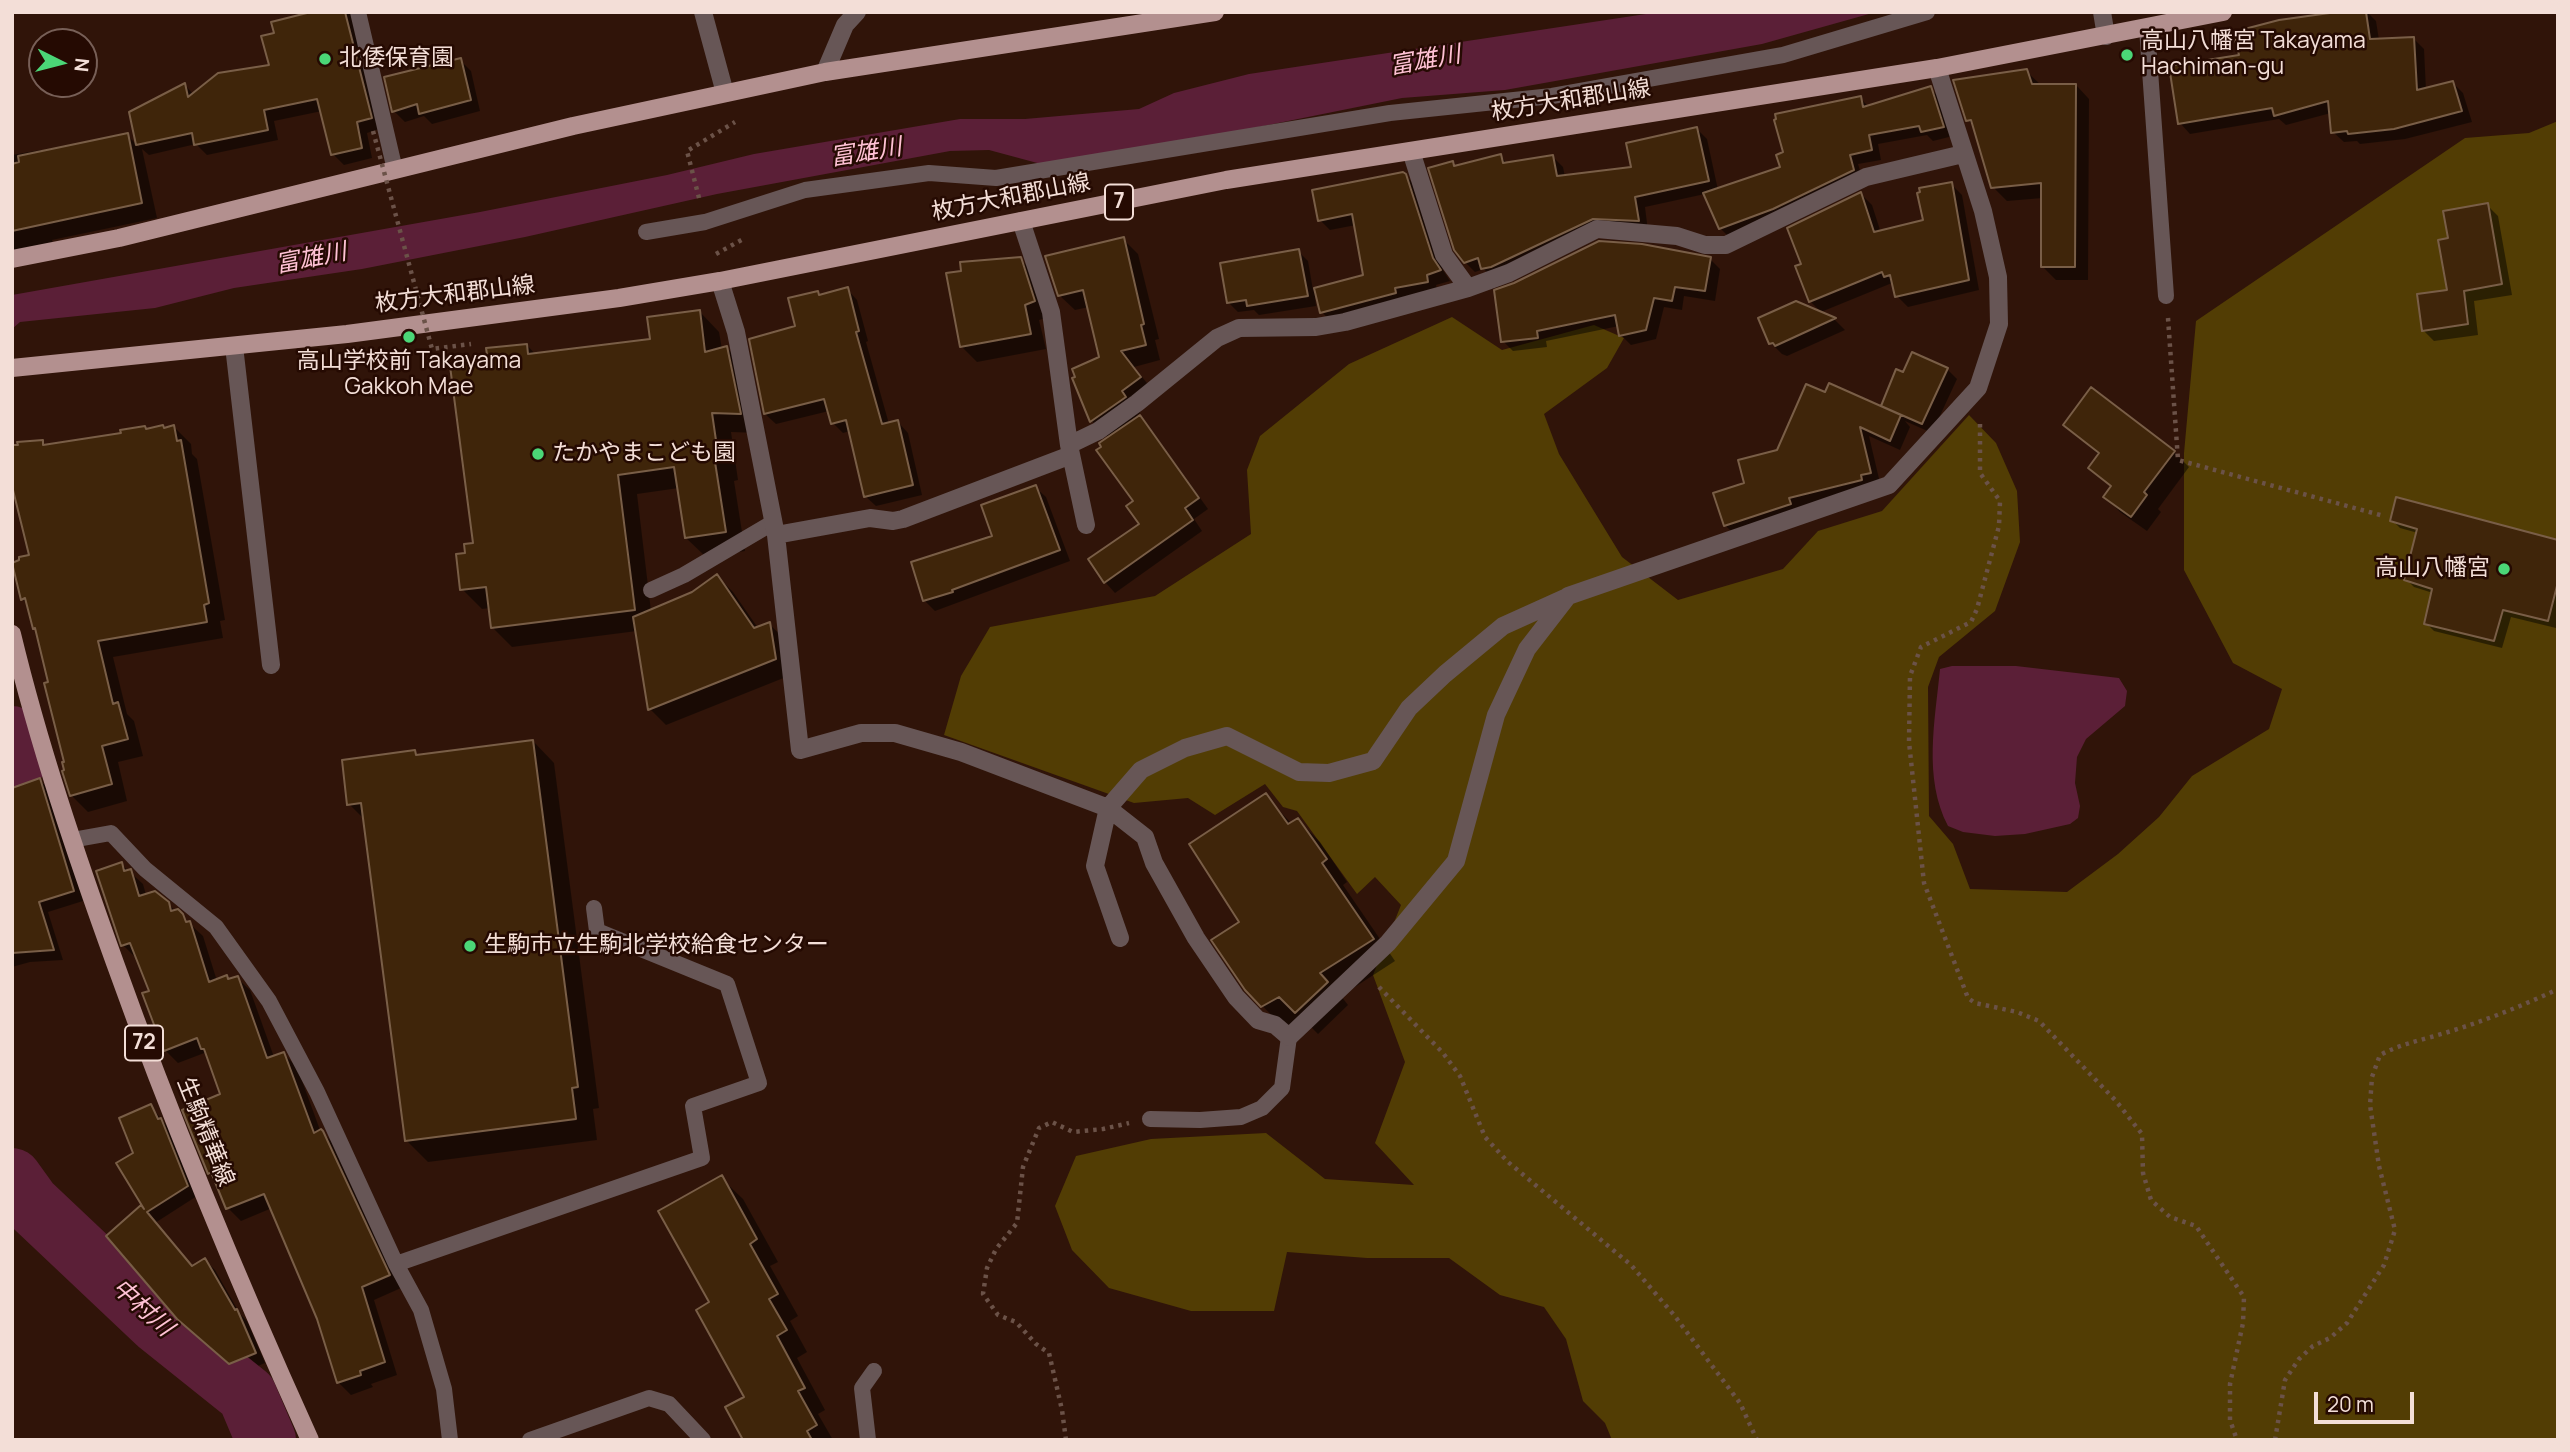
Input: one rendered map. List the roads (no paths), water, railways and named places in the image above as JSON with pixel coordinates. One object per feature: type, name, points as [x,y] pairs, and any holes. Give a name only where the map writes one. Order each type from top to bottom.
[{"type":"main road","points":[[12,259],[119,238],[573,126],[825,72],[1215,12]]},
{"type":"main road","name":"枚方大和郡山線","points":[[12,368],[347,334],[606,300],[720,281],[1226,180],[1937,68],[2223,12]]},
{"type":"main road","name":"生駒精華線","points":[[12,634],[48,769],[143,1041],[192,1168],[310,1440]]},
{"type":"street","points":[[703,12],[725,93]]},
{"type":"street","points":[[825,72],[845,25],[856,12]]},
{"type":"street","points":[[2102,12],[2106,36]]},
{"type":"street","points":[[1119,939],[1095,866],[1108,808],[1140,770],[1185,748],[1227,736],[1300,772],[1329,773],[1373,761],[1409,708],[1503,626],[1568,596],[1889,485],[1978,388],[1998,324],[1998,277],[1983,211],[1937,68]]},
{"type":"street","points":[[1411,151],[1444,255],[1468,288]]},
{"type":"street","points":[[775,528],[870,518],[893,521],[903,519],[1070,450],[1137,403],[1217,338],[1239,328],[1317,327],[1345,322],[1468,288],[1509,273],[1597,229],[1677,236],[1705,245],[1726,245],[1866,177],[1963,154]]},
{"type":"street","points":[[1021,221],[1051,312],[1070,450],[1086,525]]},
{"type":"street","points":[[720,281],[736,332],[775,528],[800,750],[861,733],[895,733],[961,752],[1108,808],[1144,837],[1154,863],[1196,938],[1236,997],[1258,1020],[1275,1025],[1289,1037],[1388,943],[1456,861],[1496,715],[1527,649],[1568,596]]},
{"type":"street","points":[[234,346],[271,665]]},
{"type":"lane","points":[[358,12],[395,170]]},
{"type":"lane","points":[[646,232],[705,222],[805,190],[929,173],[996,178],[1390,113],[1552,96],[1783,55],[1927,12]]},
{"type":"lane","points":[[2147,28],[2166,296]]},
{"type":"lane","points":[[651,590],[775,528]]},
{"type":"lane","points":[[72,840],[111,833],[145,869],[216,926],[269,1000],[317,1092],[396,1264],[421,1310],[444,1389],[450,1440]]},
{"type":"lane","points":[[396,1264],[702,1158],[693,1106],[759,1083],[727,984],[597,930],[594,908]]},
{"type":"lane","points":[[1150,1119],[1241,1117],[1262,1108],[1282,1088],[1289,1037]]},
{"type":"lane","points":[[868,1440],[862,1388],[874,1371]]},
{"type":"lane","points":[[530,1440],[649,1398],[669,1404],[703,1440]]},
{"type":"water","name":"富雄川","points":[[1659,12],[1876,12],[1762,44],[1505,90],[1402,98],[1199,139],[1041,164],[989,150],[950,151],[717,194],[525,237],[362,269],[234,288],[155,308],[20,322],[12,329],[12,295],[480,212],[667,175],[754,154],[960,119],[1025,119],[1139,109],[1174,93],[1249,74]]},
{"type":"water","points":[[1952,666],[2016,666],[2119,678],[2127,691],[2125,706],[2086,739],[2077,757],[2075,783],[2080,806],[2078,818],[2070,824],[2025,834],[1995,836],[1963,832],[1948,826],[1936,789],[1933,749],[1940,669]]},
{"type":"waterway","name":"中村川","points":[[12,736],[17,760],[12,768]]},
{"type":"waterway","name":"中村川","points":[[12,1178],[30,1203],[157,1323],[247,1395],[266,1440]]},
{"type":"place","name":"高山八幡宮 Takayama Hachiman-gu","points":[[2127,55]]},
{"type":"place","name":"北倭保育園","points":[[325,59]]},
{"type":"place","name":"高山学校前 Takayama Gakkoh Mae","points":[[409,337]]},
{"type":"place","name":"たかやまこども園","points":[[538,454]]},
{"type":"place","name":"高山八幡宮","points":[[2504,569]]},
{"type":"place","name":"生駒市立生駒北学校給食センター","points":[[470,946]]}]
